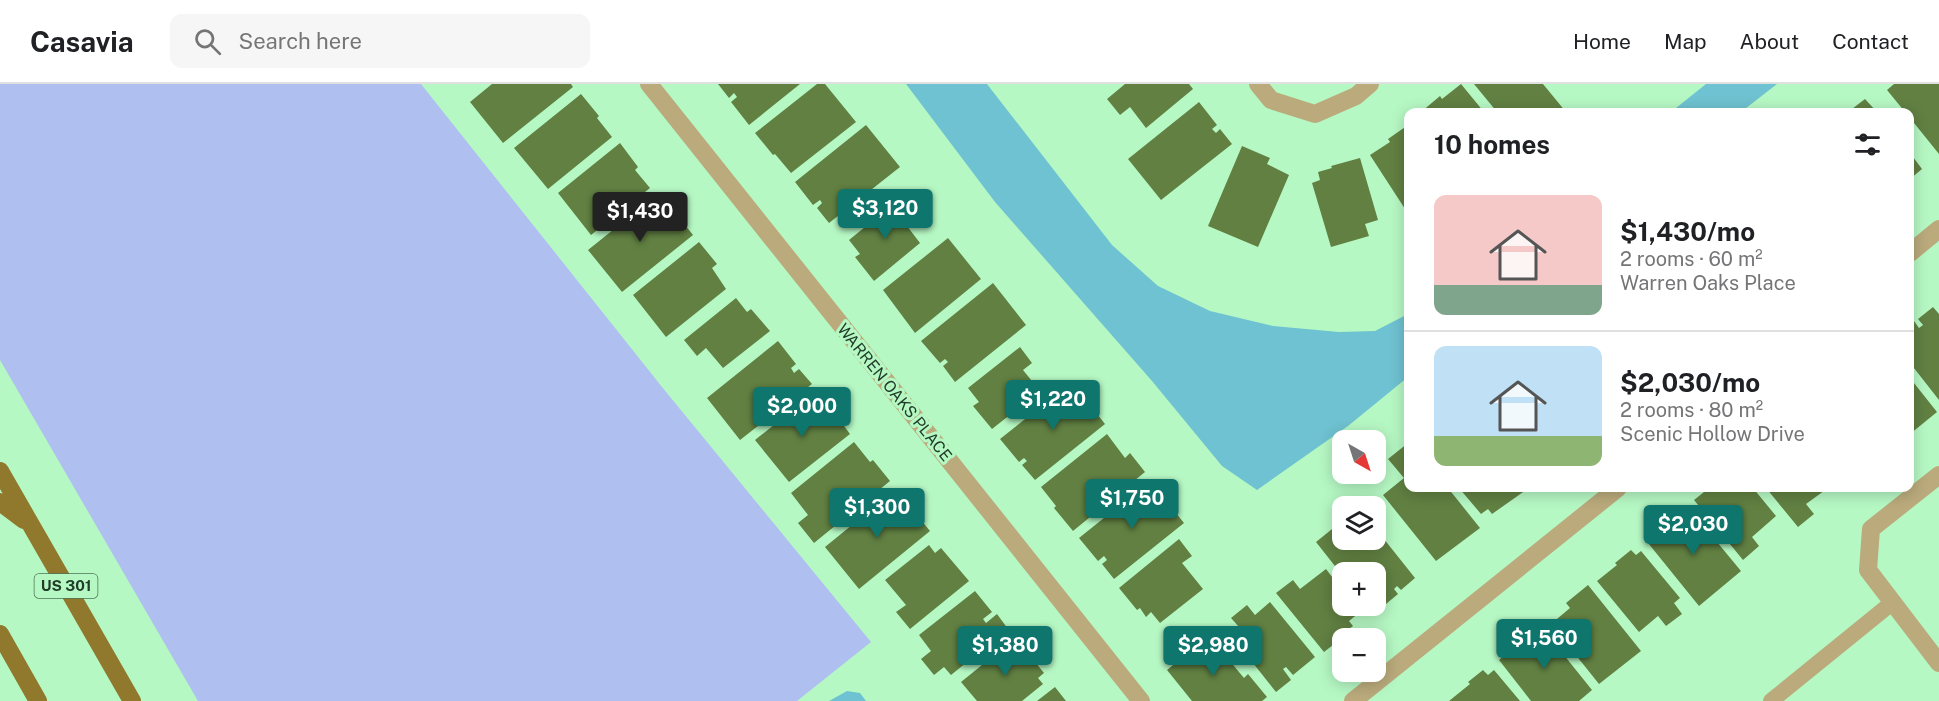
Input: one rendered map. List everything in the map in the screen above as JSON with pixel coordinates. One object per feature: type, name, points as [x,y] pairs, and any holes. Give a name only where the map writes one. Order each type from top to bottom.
[{"type":"main road","name":"US 301","points":[[0,471],[132,701]]},
{"type":"main road","points":[[0,502],[30,525]]},
{"type":"main road","points":[[0,634],[38,701]]},
{"type":"street","name":"WARREN OAKS PLACE","points":[[649,84],[1141,701]]},
{"type":"street","points":[[1258,84],[1271,100],[1315,114],[1356,96],[1370,84]]},
{"type":"street","points":[[1914,250],[1939,229]]},
{"type":"street","points":[[1939,475],[1871,529],[1868,570],[1939,663]]},
{"type":"street","points":[[1353,701],[1613,492]]},
{"type":"lane","points":[[1771,701],[1893,602]]},
{"type":"shaded area","points":[[0,84],[421,84],[662,387],[871,642],[797,701],[198,701],[0,360]]},
{"type":"shaded area","points":[[906,84],[987,84],[1112,245],[1158,286],[1210,311],[1273,326],[1339,332],[1375,331],[1404,316],[1404,380],[1342,430],[1332,430],[1332,437],[1257,490],[1222,466],[1152,381],[995,202]]},
{"type":"shaded area","points":[[1706,84],[1777,84],[1746,108],[1676,108]]},
{"type":"shaded area","points":[[847,691],[860,693],[866,701],[829,701]]},
{"type":"building","points":[[492,84],[571,84],[573,87],[503,143],[470,102]]},
{"type":"building","points":[[718,84],[800,84],[749,125],[731,102],[737,97],[734,93],[729,98]]},
{"type":"building","points":[[817,84],[825,84],[856,122],[791,173],[755,133]]},
{"type":"building","points":[[1125,84],[1189,84],[1193,89],[1146,128],[1130,107],[1120,115],[1107,99]]},
{"type":"building","points":[[1461,84],[1481,108],[1426,108],[1440,96],[1442,99]]},
{"type":"building","points":[[1474,84],[1543,84],[1563,108],[1494,108]]},
{"type":"building","points":[[1894,84],[1939,84],[1939,154],[1914,123],[1914,108],[1902,108],[1887,90]]},
{"type":"building","points":[[581,94],[612,137],[548,189],[514,148]]},
{"type":"building","points":[[1865,99],[1873,108],[1853,108]]},
{"type":"building","points":[[1199,102],[1217,125],[1212,129],[1216,133],[1220,129],[1232,144],[1161,200],[1128,159]]},
{"type":"building","points":[[866,125],[900,167],[829,223],[817,208],[822,203],[820,200],[813,205],[795,182]]},
{"type":"building","points":[[1404,128],[1404,207],[1370,155],[1390,142],[1388,139]]},
{"type":"building","points":[[620,143],[638,167],[635,170],[650,188],[591,235],[558,193]]},
{"type":"building","points":[[1242,146],[1270,158],[1267,164],[1289,175],[1258,247],[1208,226]]},
{"type":"building","points":[[1360,158],[1378,220],[1365,224],[1369,236],[1331,247],[1312,183],[1320,180],[1318,172]]},
{"type":"building","points":[[1914,158],[1922,169],[1914,176]]},
{"type":"building","points":[[659,193],[671,208],[666,212],[669,216],[674,211],[693,235],[622,292],[588,250]]},
{"type":"building","points":[[901,198],[914,214],[904,222],[920,243],[874,281],[855,257],[860,254],[849,240]]},
{"type":"building","points":[[948,238],[981,279],[915,333],[883,290]]},
{"type":"building","points":[[699,242],[717,264],[712,268],[726,289],[666,337],[633,295]]},
{"type":"building","points":[[993,283],[1026,325],[955,382],[943,366],[948,362],[945,359],[940,363],[921,341]]},
{"type":"building","points":[[736,298],[747,312],[751,309],[770,331],[723,368],[706,348],[697,356],[684,340]]},
{"type":"building","points":[[1933,307],[1939,314],[1939,400],[1914,368],[1914,321],[1919,328],[1923,325],[1918,319]]},
{"type":"building","points":[[778,341],[796,364],[791,368],[794,373],[799,369],[812,384],[740,440],[707,398]]},
{"type":"building","points":[[1020,347],[1032,363],[1023,370],[1040,391],[992,429],[973,406],[979,402],[968,388]]},
{"type":"building","points":[[1072,382],[1105,424],[1035,480],[1022,465],[1027,461],[1024,458],[1019,462],[1000,439]]},
{"type":"building","points":[[1914,383],[1937,412],[1914,431]]},
{"type":"building","points":[[813,394],[829,414],[833,411],[850,434],[789,482],[755,440]]},
{"type":"building","points":[[1107,434],[1125,458],[1130,453],[1145,472],[1073,531],[1054,508],[1056,506],[1041,487]]},
{"type":"building","points":[[854,442],[870,462],[873,460],[890,481],[814,543],[798,523],[808,515],[791,493]]},
{"type":"building","points":[[1404,446],[1404,478],[1388,459]]},
{"type":"building","points":[[1404,478],[1404,492],[1451,492],[1480,528],[1436,561],[1384,496]]},
{"type":"building","points":[[1150,481],[1184,523],[1114,579],[1102,564],[1107,560],[1104,556],[1098,561],[1079,538]]},
{"type":"building","points":[[895,490],[908,505],[903,509],[906,513],[911,508],[930,531],[859,589],[825,547]]},
{"type":"building","points":[[1462,492],[1523,492],[1492,514],[1488,509],[1481,514]]},
{"type":"building","points":[[1704,492],[1756,492],[1776,516],[1752,537],[1759,546],[1743,560],[1694,500]]},
{"type":"building","points":[[1769,492],[1822,492],[1806,504],[1814,514],[1798,527]]},
{"type":"building","points":[[1688,507],[1741,571],[1699,606],[1644,538]]},
{"type":"building","points":[[1332,529],[1332,550],[1386,550],[1386,542],[1415,578],[1401,590],[1397,586],[1394,589],[1398,594],[1386,604],[1386,562],[1332,562],[1316,542]]},
{"type":"building","points":[[1179,539],[1192,556],[1182,563],[1203,589],[1160,623],[1151,612],[1146,617],[1140,608],[1137,610],[1119,588]]},
{"type":"building","points":[[929,545],[935,553],[941,548],[969,581],[910,629],[896,612],[906,605],[885,580]]},
{"type":"building","points":[[1631,550],[1636,555],[1641,551],[1680,598],[1674,603],[1682,614],[1666,626],[1658,616],[1639,632],[1597,581]]},
{"type":"building","points":[[1326,569],[1332,577],[1332,616],[1355,616],[1349,621],[1353,626],[1350,628],[1332,628],[1332,646],[1324,652],[1276,593],[1293,580],[1300,589]]},
{"type":"building","points":[[1588,585],[1641,651],[1599,684],[1551,624],[1570,608],[1566,603]]},
{"type":"building","points":[[975,591],[992,612],[983,619],[986,623],[997,614],[1008,629],[951,675],[944,667],[934,675],[921,659],[931,651],[919,635]]},
{"type":"building","points":[[1270,602],[1315,657],[1293,675],[1286,667],[1283,669],[1291,680],[1276,692],[1230,634],[1239,627],[1231,618],[1247,605],[1255,615]]},
{"type":"building","points":[[1539,624],[1592,690],[1579,701],[1531,701],[1499,660]]},
{"type":"building","points":[[1209,636],[1244,678],[1248,674],[1267,697],[1262,701],[1192,701],[1167,670]]},
{"type":"building","points":[[1013,640],[1028,660],[1031,657],[1044,673],[1038,678],[1043,684],[1022,701],[977,701],[961,682]]},
{"type":"building","points":[[1483,670],[1488,675],[1494,670],[1520,701],[1449,701]]},
{"type":"building","points":[[1055,687],[1066,701],[1037,701]]}]
